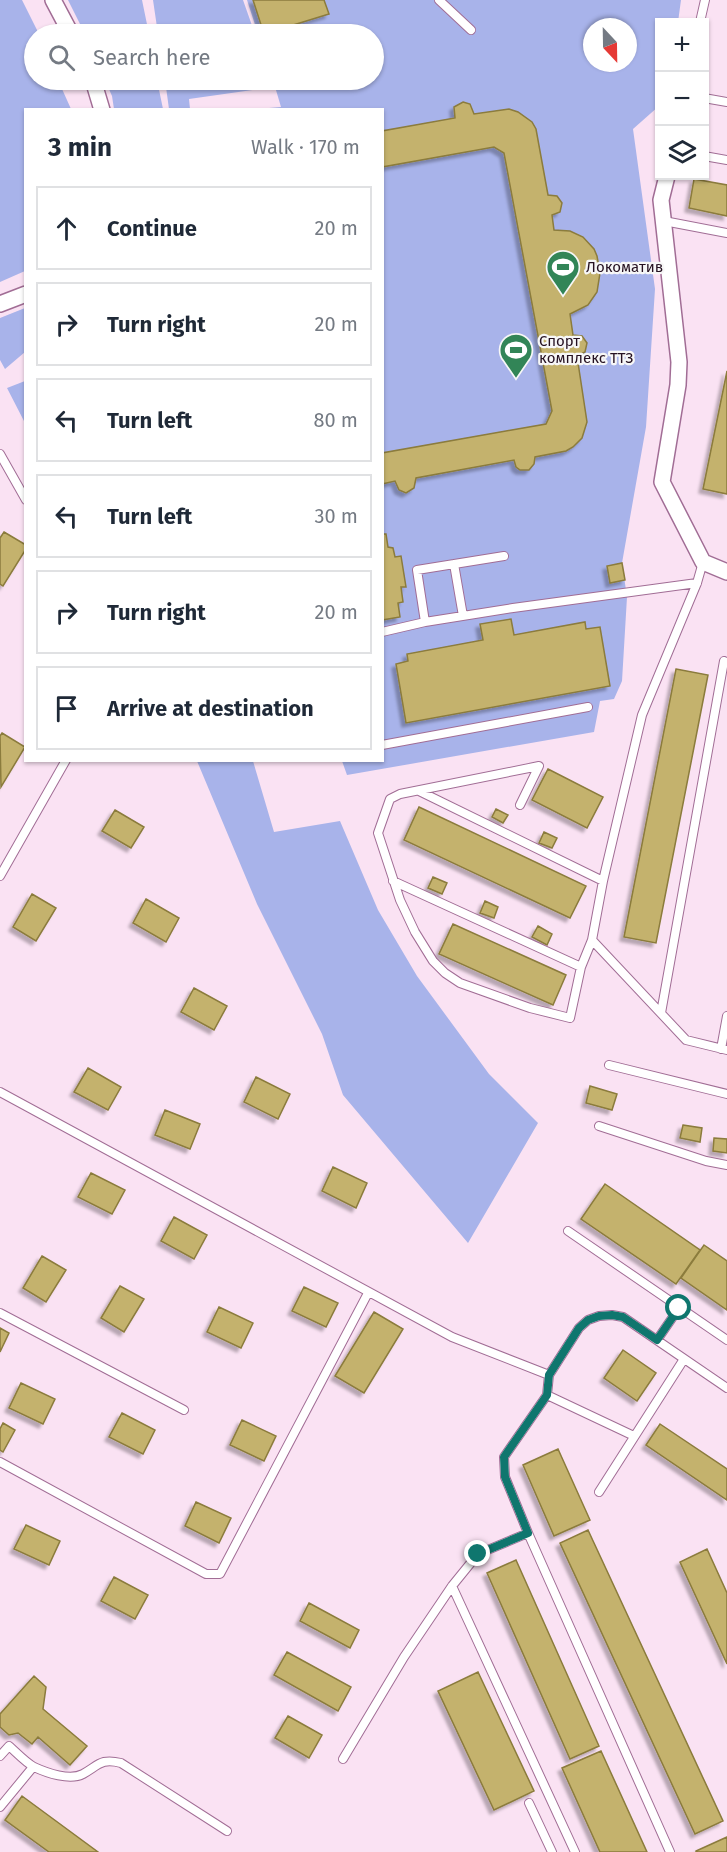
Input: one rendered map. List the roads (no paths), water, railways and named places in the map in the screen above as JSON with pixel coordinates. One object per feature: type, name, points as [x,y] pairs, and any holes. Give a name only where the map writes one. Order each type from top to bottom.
[{"type":"street","points":[[53,0],[66,24]]},
{"type":"street","points":[[96,90],[101,108]]},
{"type":"street","points":[[666,180],[661,200],[679,368],[662,482],[703,562],[727,572]]},
{"type":"street","points":[[0,304],[24,295]]},
{"type":"street","points":[[703,562],[727,563]]},
{"type":"lane","points":[[439,0],[471,30]]},
{"type":"lane","points":[[701,18],[705,0]]},
{"type":"lane","points":[[709,99],[727,102]]},
{"type":"lane","points":[[709,157],[727,160]]},
{"type":"lane","points":[[664,221],[727,234]]},
{"type":"lane","points":[[0,454],[24,496]]},
{"type":"lane","points":[[425,622],[417,570],[504,556]]},
{"type":"lane","points":[[520,805],[539,766],[400,794],[390,799],[378,833],[393,880],[415,932],[433,961],[445,974],[460,983],[530,1008],[570,1018],[581,967],[592,940],[603,881],[642,715],[697,583],[703,562]]},
{"type":"lane","points":[[454,564],[463,616]]},
{"type":"lane","points":[[384,632],[463,616],[697,583]]},
{"type":"lane","points":[[661,1013],[724,661]]},
{"type":"lane","points":[[384,745],[588,707]]},
{"type":"lane","points":[[0,876],[65,762]]},
{"type":"lane","points":[[419,791],[603,881]]},
{"type":"lane","points":[[393,880],[581,967]]},
{"type":"lane","points":[[592,940],[686,1040],[724,1049],[727,1016]]},
{"type":"lane","points":[[609,1065],[727,1094]]},
{"type":"lane","points":[[0,1092],[452,1337],[549,1375]]},
{"type":"lane","points":[[599,1126],[706,1161],[727,1165]]},
{"type":"lane","points":[[568,1231],[727,1340]]},
{"type":"lane","points":[[0,1462],[206,1574],[220,1574],[368,1293]]},
{"type":"lane","points":[[657,1340],[679,1308]]},
{"type":"lane","points":[[0,1313],[184,1410]]},
{"type":"lane","points":[[670,1852],[528,1533],[505,1477],[504,1457],[547,1395],[549,1375],[579,1328],[594,1318],[612,1315],[623,1317],[727,1388]]},
{"type":"lane","points":[[599,1492],[684,1359]]},
{"type":"lane","points":[[547,1395],[634,1436]]},
{"type":"lane","points":[[343,1759],[404,1657],[452,1586],[478,1554],[528,1533]]},
{"type":"lane","points":[[452,1586],[575,1852]]},
{"type":"lane","points":[[0,1756],[9,1746],[33,1767],[73,1778],[109,1760],[121,1763],[227,1831]]},
{"type":"lane","points":[[0,1807],[33,1767]]},
{"type":"lane","points":[[529,1803],[552,1852]]},
{"type":"place","name":"Локоматив","points":[[563,296]]},
{"type":"place","name":"Спорт комплекс ТТЗ","points":[[516,379]]}]
